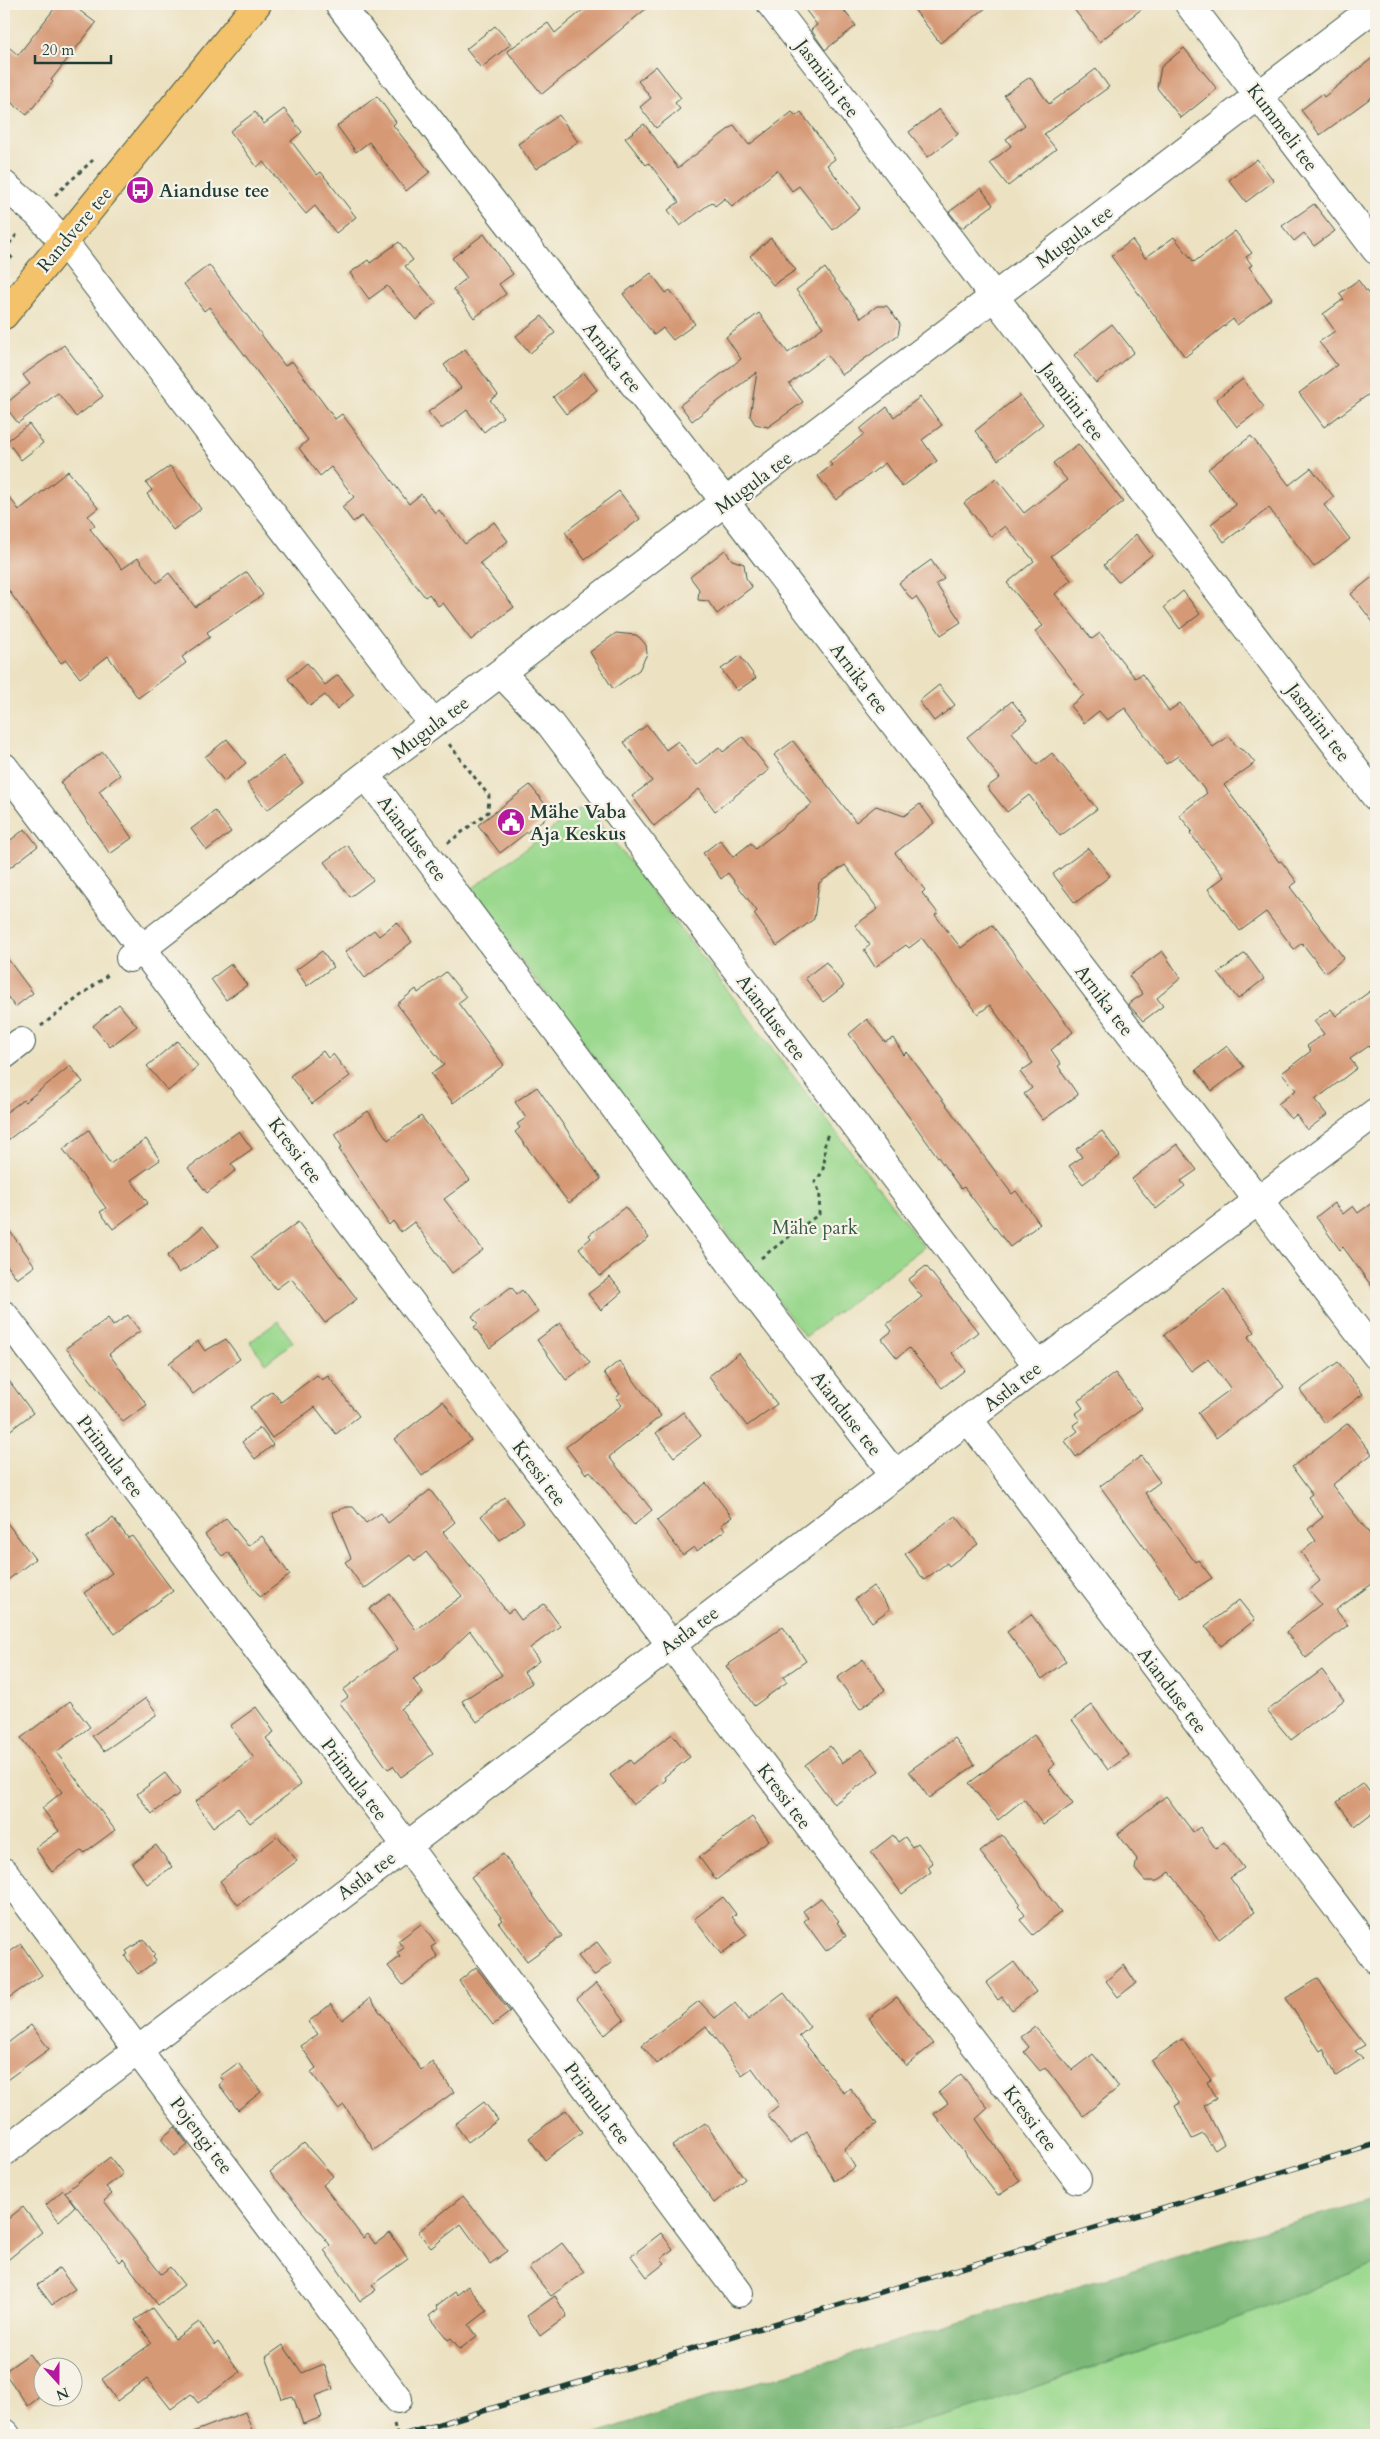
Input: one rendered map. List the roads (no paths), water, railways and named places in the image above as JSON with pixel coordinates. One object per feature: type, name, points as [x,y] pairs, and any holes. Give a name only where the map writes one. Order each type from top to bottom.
[{"type":"main road","name":"Randvere tee","points":[[4,315],[63,240],[119,175],[257,4]]},
{"type":"street","name":"Arnika tee","points":[[339,4],[726,503],[1376,1355]]},
{"type":"street","name":"Jasmiini tee","points":[[771,4],[1376,797]]},
{"type":"street","name":"Kummeli tee","points":[[1189,4],[1376,250]]},
{"type":"street","name":"Mugula tee","points":[[136,953],[366,775],[726,503],[1376,6]]},
{"type":"street","points":[[4,185],[38,212],[63,240],[433,724]]},
{"type":"street","name":"Aianduse tee","points":[[501,673],[550,724],[846,1116],[1038,1366]]},
{"type":"street","name":"Kressi tee","points":[[4,767],[136,953],[670,1645],[1077,2179]]},
{"type":"street","name":"Aianduse tee","points":[[366,775],[739,1274],[895,1475]]},
{"type":"street","name":"Astla tee","points":[[4,2152],[406,1845],[1376,1112]]},
{"type":"street","name":"Priimula tee","points":[[4,1315],[406,1845],[739,2293]]},
{"type":"street","name":"Aianduse tee","points":[[969,1420],[1376,1959]]},
{"type":"street","name":"Pojengi tee","points":[[4,1872],[398,2399]]},
{"type":"railway","points":[[403,2435],[1376,2144]]},
{"type":"place","name":"Aianduse tee","points":[[140,190]]},
{"type":"place","name":"Mähe Vaba Aja Keskus","points":[[511,822]]},
{"type":"park label","name":"Mähe park","points":[[815,1227]]}]
